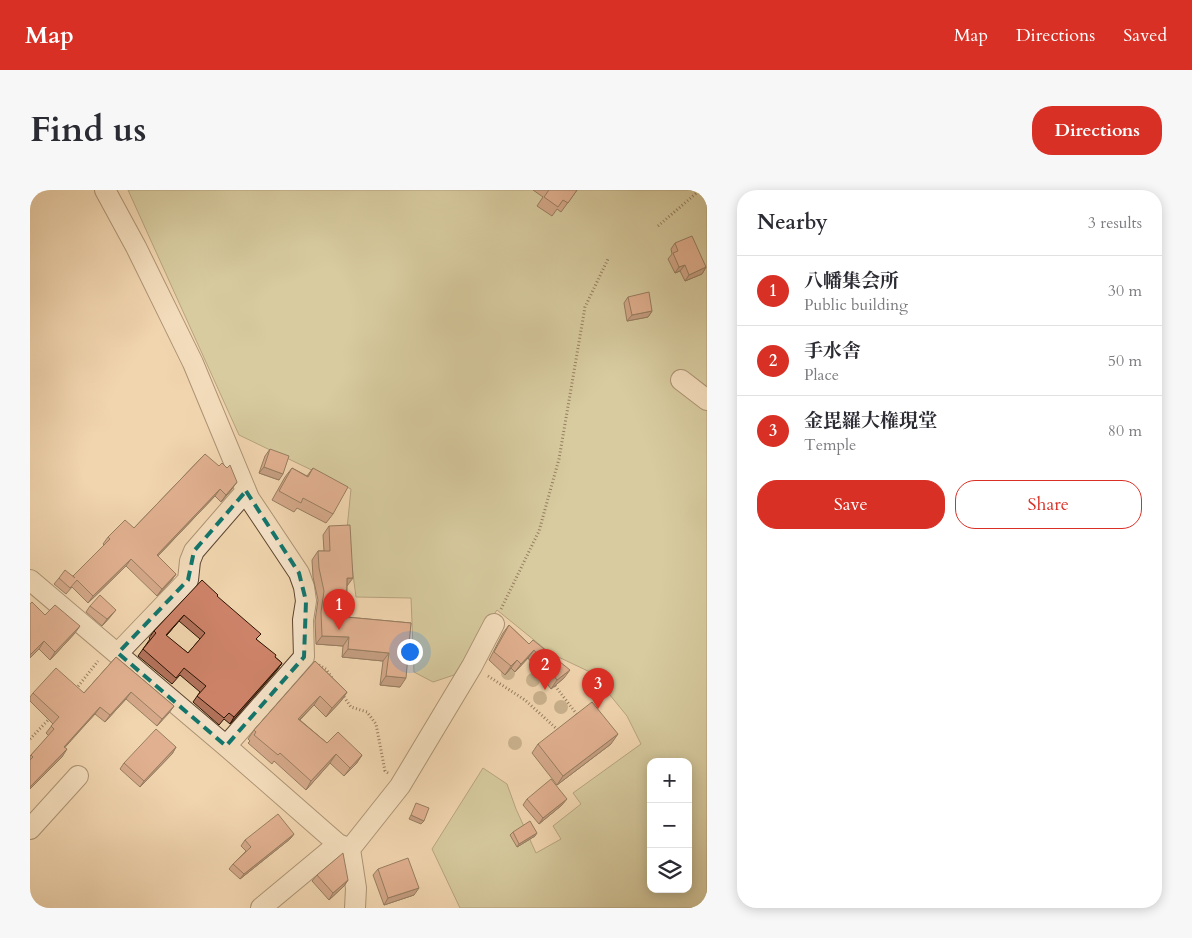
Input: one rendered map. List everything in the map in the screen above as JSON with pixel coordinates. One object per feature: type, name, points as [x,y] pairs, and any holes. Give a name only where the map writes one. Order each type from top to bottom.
[{"type":"street","points":[[105,190],[136,247],[192,363],[249,498],[299,573],[304,588],[306,601],[303,620],[304,657],[226,746]]},
{"type":"street","points":[[681,380],[707,400]]},
{"type":"street","points":[[114,650],[188,580],[190,561],[194,551],[246,491]]},
{"type":"street","points":[[30,580],[344,846],[356,888],[354,908]]},
{"type":"street","points":[[262,908],[344,846],[400,786],[472,666],[494,624]]},
{"type":"street","points":[[30,829],[78,776]]},
{"type":"path","points":[[658,226],[700,190]]},
{"type":"path","points":[[494,624],[539,530],[559,459],[585,307],[608,259]]},
{"type":"path","points":[[75,690],[114,650]]},
{"type":"path","points":[[304,657],[326,669],[334,682]]},
{"type":"path","points":[[472,666],[525,700],[560,732],[567,728]]},
{"type":"path","points":[[552,681],[580,719]]},
{"type":"path","points":[[340,690],[351,707],[367,712],[376,724],[385,771],[400,786]]},
{"type":"path","points":[[30,740],[56,711]]},
{"type":"highlighted area","points":[[246,491],[299,573],[306,601],[304,657],[226,746],[118,653],[188,580],[194,551]]},
{"type":"green space","points":[[128,190],[707,190],[707,908],[460,908],[432,849],[483,768],[507,784],[536,853],[561,839],[553,826],[581,804],[573,793],[641,744],[627,716],[592,673],[550,653],[497,610],[454,675],[433,682],[414,672],[411,598],[356,597],[347,529],[351,489],[239,435]]},
{"type":"building","points":[[549,190],[577,190],[568,203],[563,200],[558,207],[544,197]]},
{"type":"building","points":[[692,236],[706,267],[689,275],[685,265],[679,267],[673,253],[678,251],[675,243]]},
{"type":"building","points":[[649,292],[652,311],[632,315],[628,297]]},
{"type":"building","points":[[270,449],[289,456],[283,474],[264,467]]},
{"type":"building","points":[[205,454],[219,466],[222,463],[227,468],[230,465],[237,482],[226,495],[220,489],[157,555],[176,574],[162,589],[131,559],[93,596],[77,580],[70,588],[59,578],[65,570],[75,578],[73,576],[110,539],[108,537],[125,520],[134,528]]},
{"type":"building","points":[[292,468],[308,477],[313,468],[348,487],[333,514],[303,498],[301,503],[279,491]]},
{"type":"building","points":[[350,525],[353,578],[347,578],[346,617],[411,623],[406,678],[386,676],[389,653],[348,649],[349,637],[322,636],[321,612],[324,591],[319,568],[318,551],[330,551],[329,526]]},
{"type":"building","points":[[202,580],[217,596],[261,634],[256,639],[276,655],[275,657],[282,663],[234,717],[229,713],[224,718],[197,696],[206,686],[184,668],[176,678],[143,649],[156,633],[154,631]],"holes":[[[184,615],[205,633],[188,653],[166,635]]]},
{"type":"building","points":[[100,595],[116,610],[107,619],[90,606]]},
{"type":"building","points":[[32,602],[45,615],[55,605],[80,626],[55,652],[44,641],[30,655],[30,604]]},
{"type":"building","points":[[509,625],[529,644],[533,640],[570,670],[557,680],[534,650],[521,664],[517,660],[511,666],[494,652]]},
{"type":"building","points":[[116,657],[174,706],[162,719],[131,692],[110,715],[100,707],[64,747],[67,749],[30,787],[30,760],[33,757],[31,755],[54,729],[51,726],[59,717],[33,693],[56,668],[84,693]]},
{"type":"building","points":[[315,661],[347,692],[332,708],[320,696],[298,719],[327,743],[338,732],[362,755],[350,768],[336,754],[311,781],[280,753],[278,755],[254,735],[256,732],[254,730]]},
{"type":"building","points":[[592,702],[618,734],[563,776],[538,744]]},
{"type":"building","points":[[156,729],[176,747],[144,781],[124,763]]},
{"type":"building","points":[[551,779],[567,799],[543,818],[527,799]]},
{"type":"building","points":[[416,803],[429,808],[424,821],[411,815]]},
{"type":"building","points":[[278,814],[294,834],[244,874],[233,864],[251,847],[245,840]]},
{"type":"building","points":[[530,821],[537,833],[519,844],[513,832]]},
{"type":"building","points":[[343,853],[348,880],[333,893],[317,875]]},
{"type":"building","points":[[408,858],[419,888],[388,898],[378,869]]},
{"type":"place","name":"八幡集会所","points":[[339,630]]},
{"type":"place","name":"手水舎","points":[[545,690]]},
{"type":"place","name":"金毘羅大権現堂","points":[[598,709]]}]
